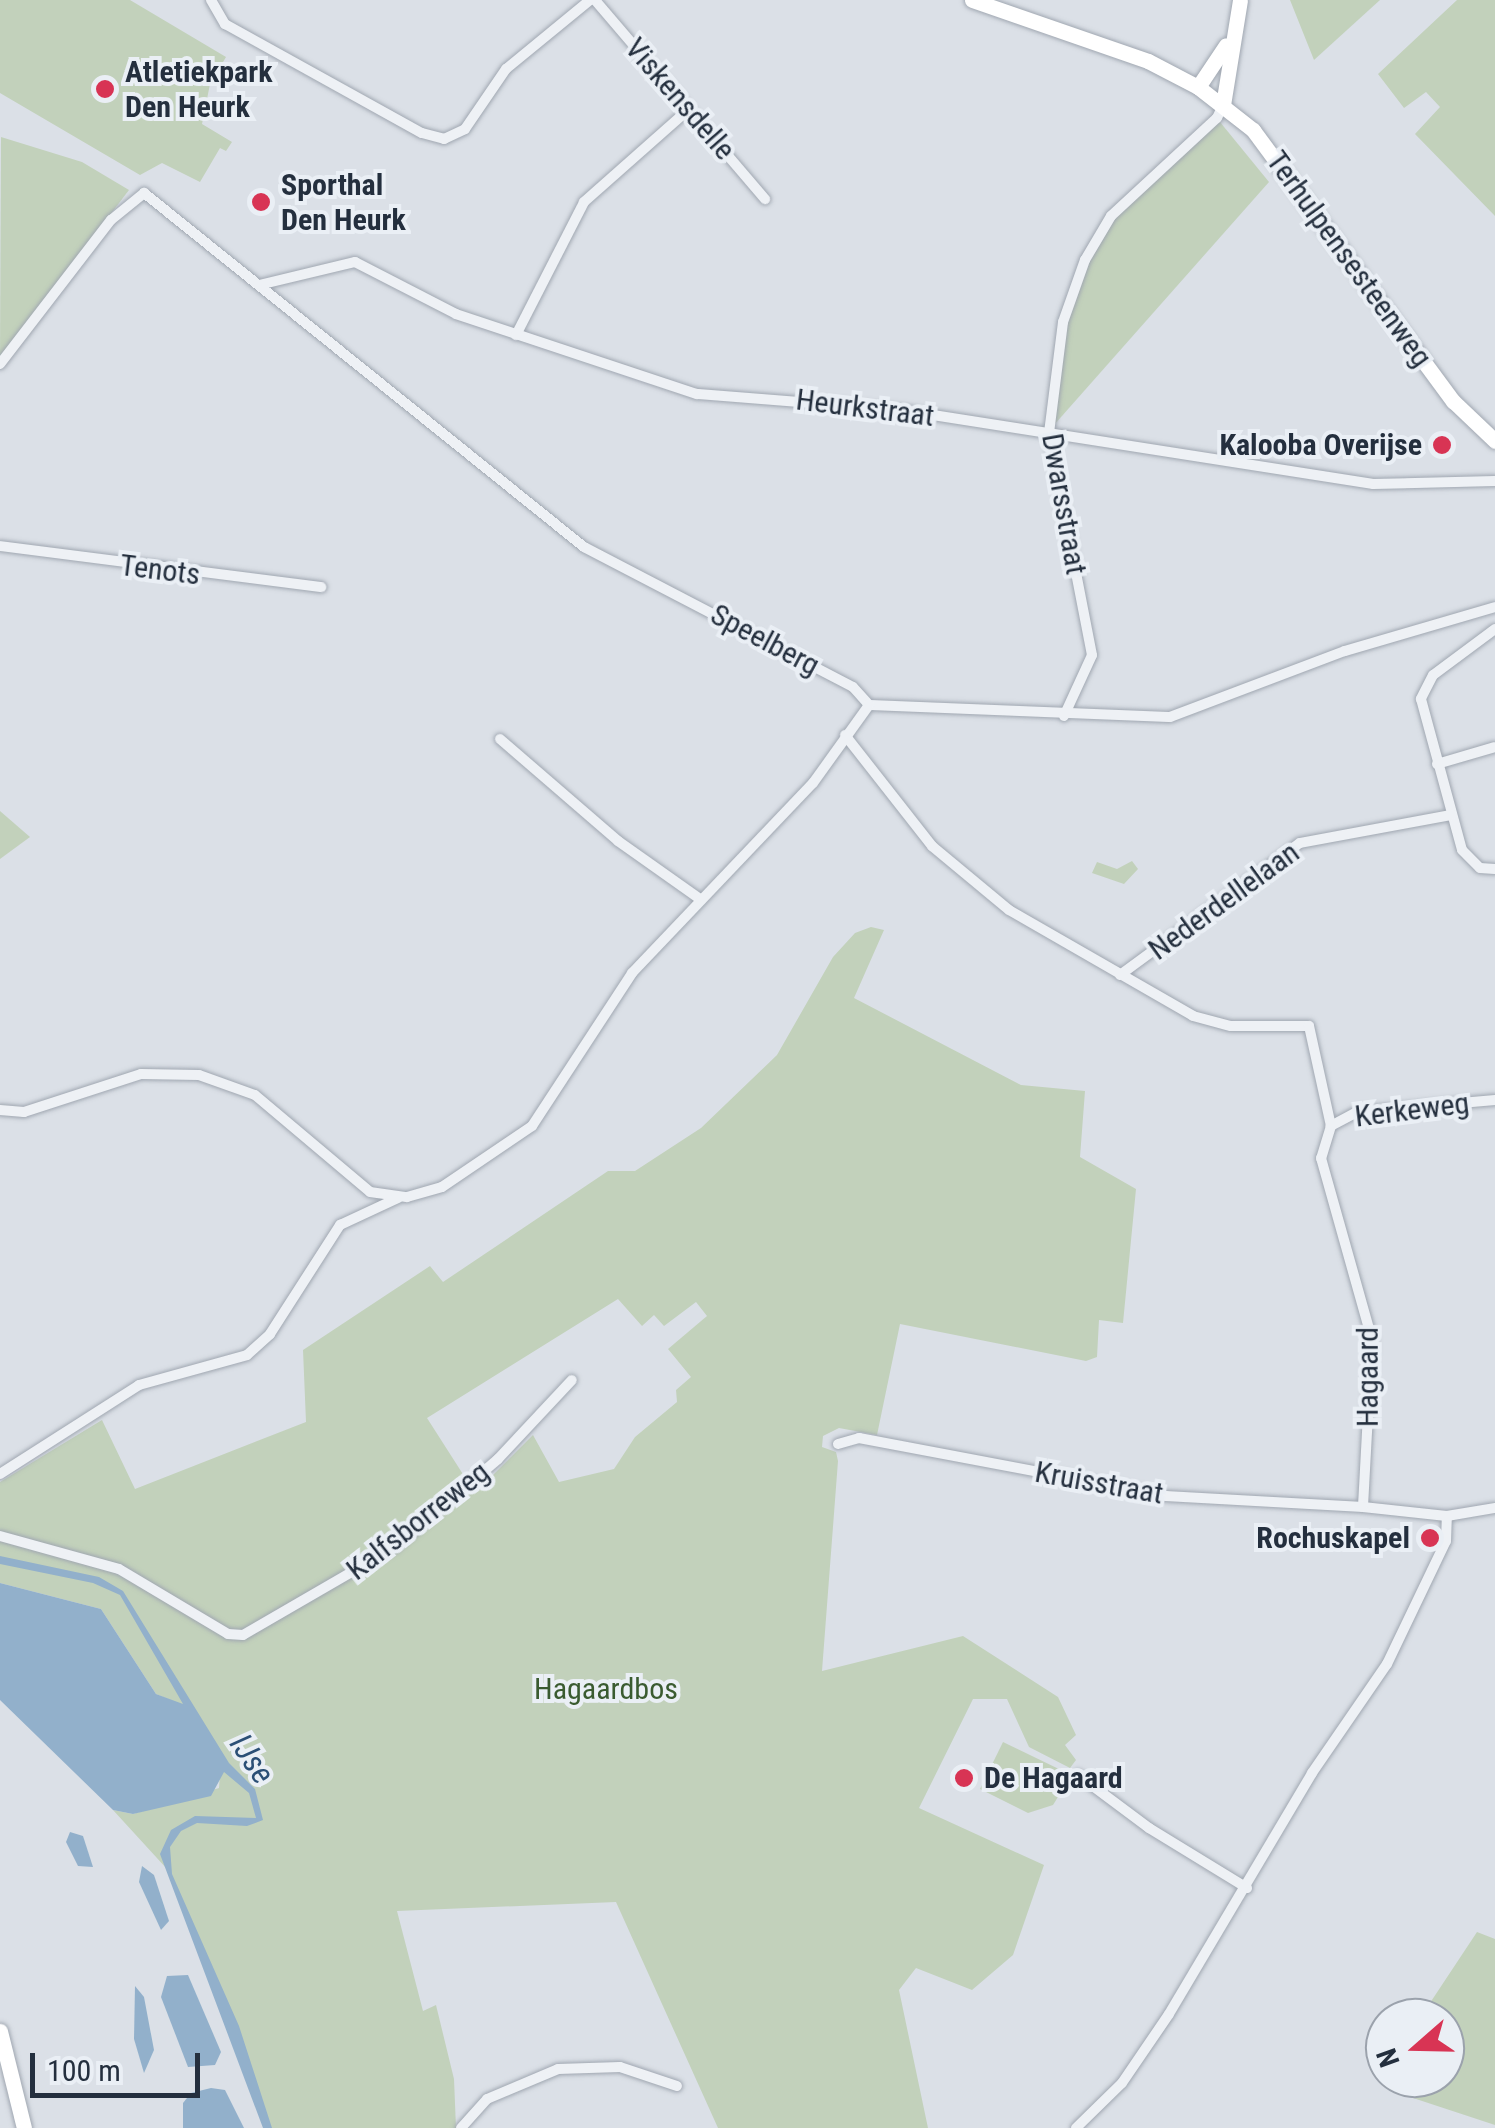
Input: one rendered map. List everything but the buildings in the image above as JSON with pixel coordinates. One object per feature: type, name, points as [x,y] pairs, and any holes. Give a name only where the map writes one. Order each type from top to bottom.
[{"type":"main road","name":"Terhulpensesteenweg","points":[[972,0],[1148,61],[1223,105],[1293,177],[1436,378],[1495,440]]},
{"type":"main road","points":[[1223,105],[1240,0]]},
{"type":"main road","points":[[1198,87],[1217,66],[1232,32]]},
{"type":"main road","points":[[0,2032],[24,2128]]},
{"type":"street","points":[[211,0],[225,24],[422,133],[444,139],[465,130],[506,69],[592,0]]},
{"type":"street","name":"Viskensdelle","points":[[592,0],[765,198]]},
{"type":"street","name":"Dwarsstraat","points":[[1064,716],[1090,666],[1092,643],[1049,433],[1063,322],[1092,244],[1128,196],[1217,118],[1223,105]]},
{"type":"street","points":[[516,335],[584,202],[688,110]]},
{"type":"street","name":"Speelberg","points":[[0,364],[112,220],[144,194],[584,546],[836,678],[869,705]]},
{"type":"street","name":"Heurkstraat","points":[[259,284],[355,262],[439,306],[697,394],[807,399],[1358,482],[1495,481]]},
{"type":"street","name":"Tenots","points":[[0,546],[321,587]]},
{"type":"street","points":[[0,1474],[139,1385],[247,1354],[270,1334],[340,1225],[399,1198],[463,1176],[532,1126],[632,972],[813,783],[869,705],[1064,716],[1192,712],[1345,651],[1495,608]]},
{"type":"street","points":[[1495,629],[1425,688],[1422,712],[1451,815],[1469,862],[1495,869]]},
{"type":"street","name":"Hagaard","points":[[845,736],[956,866],[1009,910],[1120,975],[1211,1022],[1310,1026],[1331,1126],[1324,1140],[1323,1179],[1362,1287],[1372,1340],[1363,1507]]},
{"type":"street","points":[[500,739],[618,841],[700,899]]},
{"type":"street","points":[[1437,764],[1495,747]]},
{"type":"street","name":"Nederdellelaan","points":[[1120,975],[1300,842],[1451,815]]},
{"type":"street","points":[[0,1110],[24,1112],[141,1074],[210,1077],[276,1111],[362,1188],[399,1198]]},
{"type":"street","name":"Kerkeweg","points":[[1331,1126],[1357,1112],[1495,1100]]},
{"type":"street","name":"Kalfsborreweg","points":[[0,1536],[119,1569],[228,1634],[243,1635],[395,1546],[498,1460],[572,1380]]},
{"type":"street","name":"Kruisstraat","points":[[838,1444],[859,1438],[1166,1496],[1363,1507]]},
{"type":"street","points":[[1363,1507],[1447,1516],[1495,1508]]},
{"type":"street","points":[[1076,2128],[1122,2083],[1247,1888],[1312,1772],[1402,1639],[1446,1540],[1447,1516]]},
{"type":"street","points":[[1078,1775],[1247,1888]]},
{"type":"street","points":[[462,2128],[487,2099],[558,2069],[620,2068],[677,2086]]},
{"type":"green space","name":"Atletiekpark Den Heurk","points":[[0,0],[130,0],[226,57],[210,84],[202,124],[232,142],[226,151],[220,148],[200,182],[162,163],[140,175],[0,93]]},
{"type":"green space","points":[[1290,0],[1380,0],[1314,60]]},
{"type":"green space","points":[[1457,0],[1495,0],[1495,216],[1415,134],[1440,107],[1426,92],[1404,108],[1378,74]]},
{"type":"green space","points":[[1220,122],[1269,182],[1054,425],[1064,331],[1081,275],[1119,212]]},
{"type":"green space","points":[[1,137],[82,162],[129,190],[0,359]]},
{"type":"green space","points":[[0,811],[30,837],[0,859]]},
{"type":"green space","points":[[1132,861],[1138,869],[1124,884],[1092,873],[1097,862],[1117,869]]},
{"type":"green space","name":"Hagaardbos","points":[[871,927],[884,930],[854,998],[1021,1085],[1085,1091],[1080,1157],[1136,1189],[1123,1323],[1099,1320],[1097,1357],[1086,1361],[900,1324],[877,1435],[839,1428],[823,1436],[822,1447],[836,1452],[838,1461],[822,1671],[963,1636],[1058,1697],[1076,1735],[1065,1745],[1076,1760],[1070,1768],[1029,1747],[1007,1699],[973,1699],[919,1808],[1044,1865],[1013,1955],[972,1990],[916,1968],[899,1990],[928,2128],[718,2128],[616,1902],[397,1911],[423,2011],[436,2005],[454,2079],[456,2128],[265,2128],[167,1869],[113,1810],[133,1814],[219,1788],[221,1761],[185,1706],[156,1694],[101,1609],[0,1583],[0,1482],[102,1420],[135,1489],[306,1422],[303,1350],[430,1266],[443,1282],[608,1171],[635,1171],[701,1128],[777,1055],[833,957],[855,933]],"holes":[[[618,1299],[642,1326],[654,1315],[664,1326],[696,1302],[707,1316],[668,1349],[691,1377],[676,1390],[677,1402],[635,1437],[614,1469],[559,1482],[533,1435],[475,1493],[427,1418]]]},
{"type":"green space","points":[[1003,1742],[1063,1771],[1066,1784],[1053,1805],[1028,1813],[980,1789]]},
{"type":"green space","points":[[1477,1932],[1495,1939],[1495,2125],[1413,2098],[1465,2098],[1465,1998],[1433,1998]]},
{"type":"water","points":[[0,1556],[99,1577],[123,1591],[229,1763],[255,1789],[263,1820],[247,1826],[197,1823],[181,1831],[170,1847],[172,1874],[239,2026],[272,2128],[263,2128],[160,1854],[171,1830],[195,1816],[256,1818],[249,1793],[224,1772],[211,1796],[133,1814],[113,1810],[0,1700],[0,1583],[101,1609],[156,1694],[183,1704],[120,1595],[93,1583],[0,1564]]},
{"type":"water","points":[[70,1832],[83,1836],[93,1867],[78,1866],[66,1842]]},
{"type":"water","points":[[142,1866],[154,1875],[169,1921],[161,1930],[139,1882]]},
{"type":"water","points":[[188,1975],[221,2052],[215,2065],[188,2067],[161,1997],[167,1976]]},
{"type":"water","points":[[135,1986],[144,1997],[154,2050],[144,2073],[134,2039]]},
{"type":"water","points":[[211,2088],[225,2090],[244,2128],[183,2128],[183,2103],[191,2093]]},
{"type":"place","name":"Atletiekpark Den Heurk","points":[[105,89]]},
{"type":"place","name":"Sporthal Den Heurk","points":[[261,202]]},
{"type":"place","name":"Kalooba Overijse","points":[[1442,445]]},
{"type":"place","name":"Rochuskapel","points":[[1430,1538]]},
{"type":"place","name":"De Hagaard","points":[[964,1778]]},
{"type":"water label","name":"IJse","points":[[252,1759]]}]
